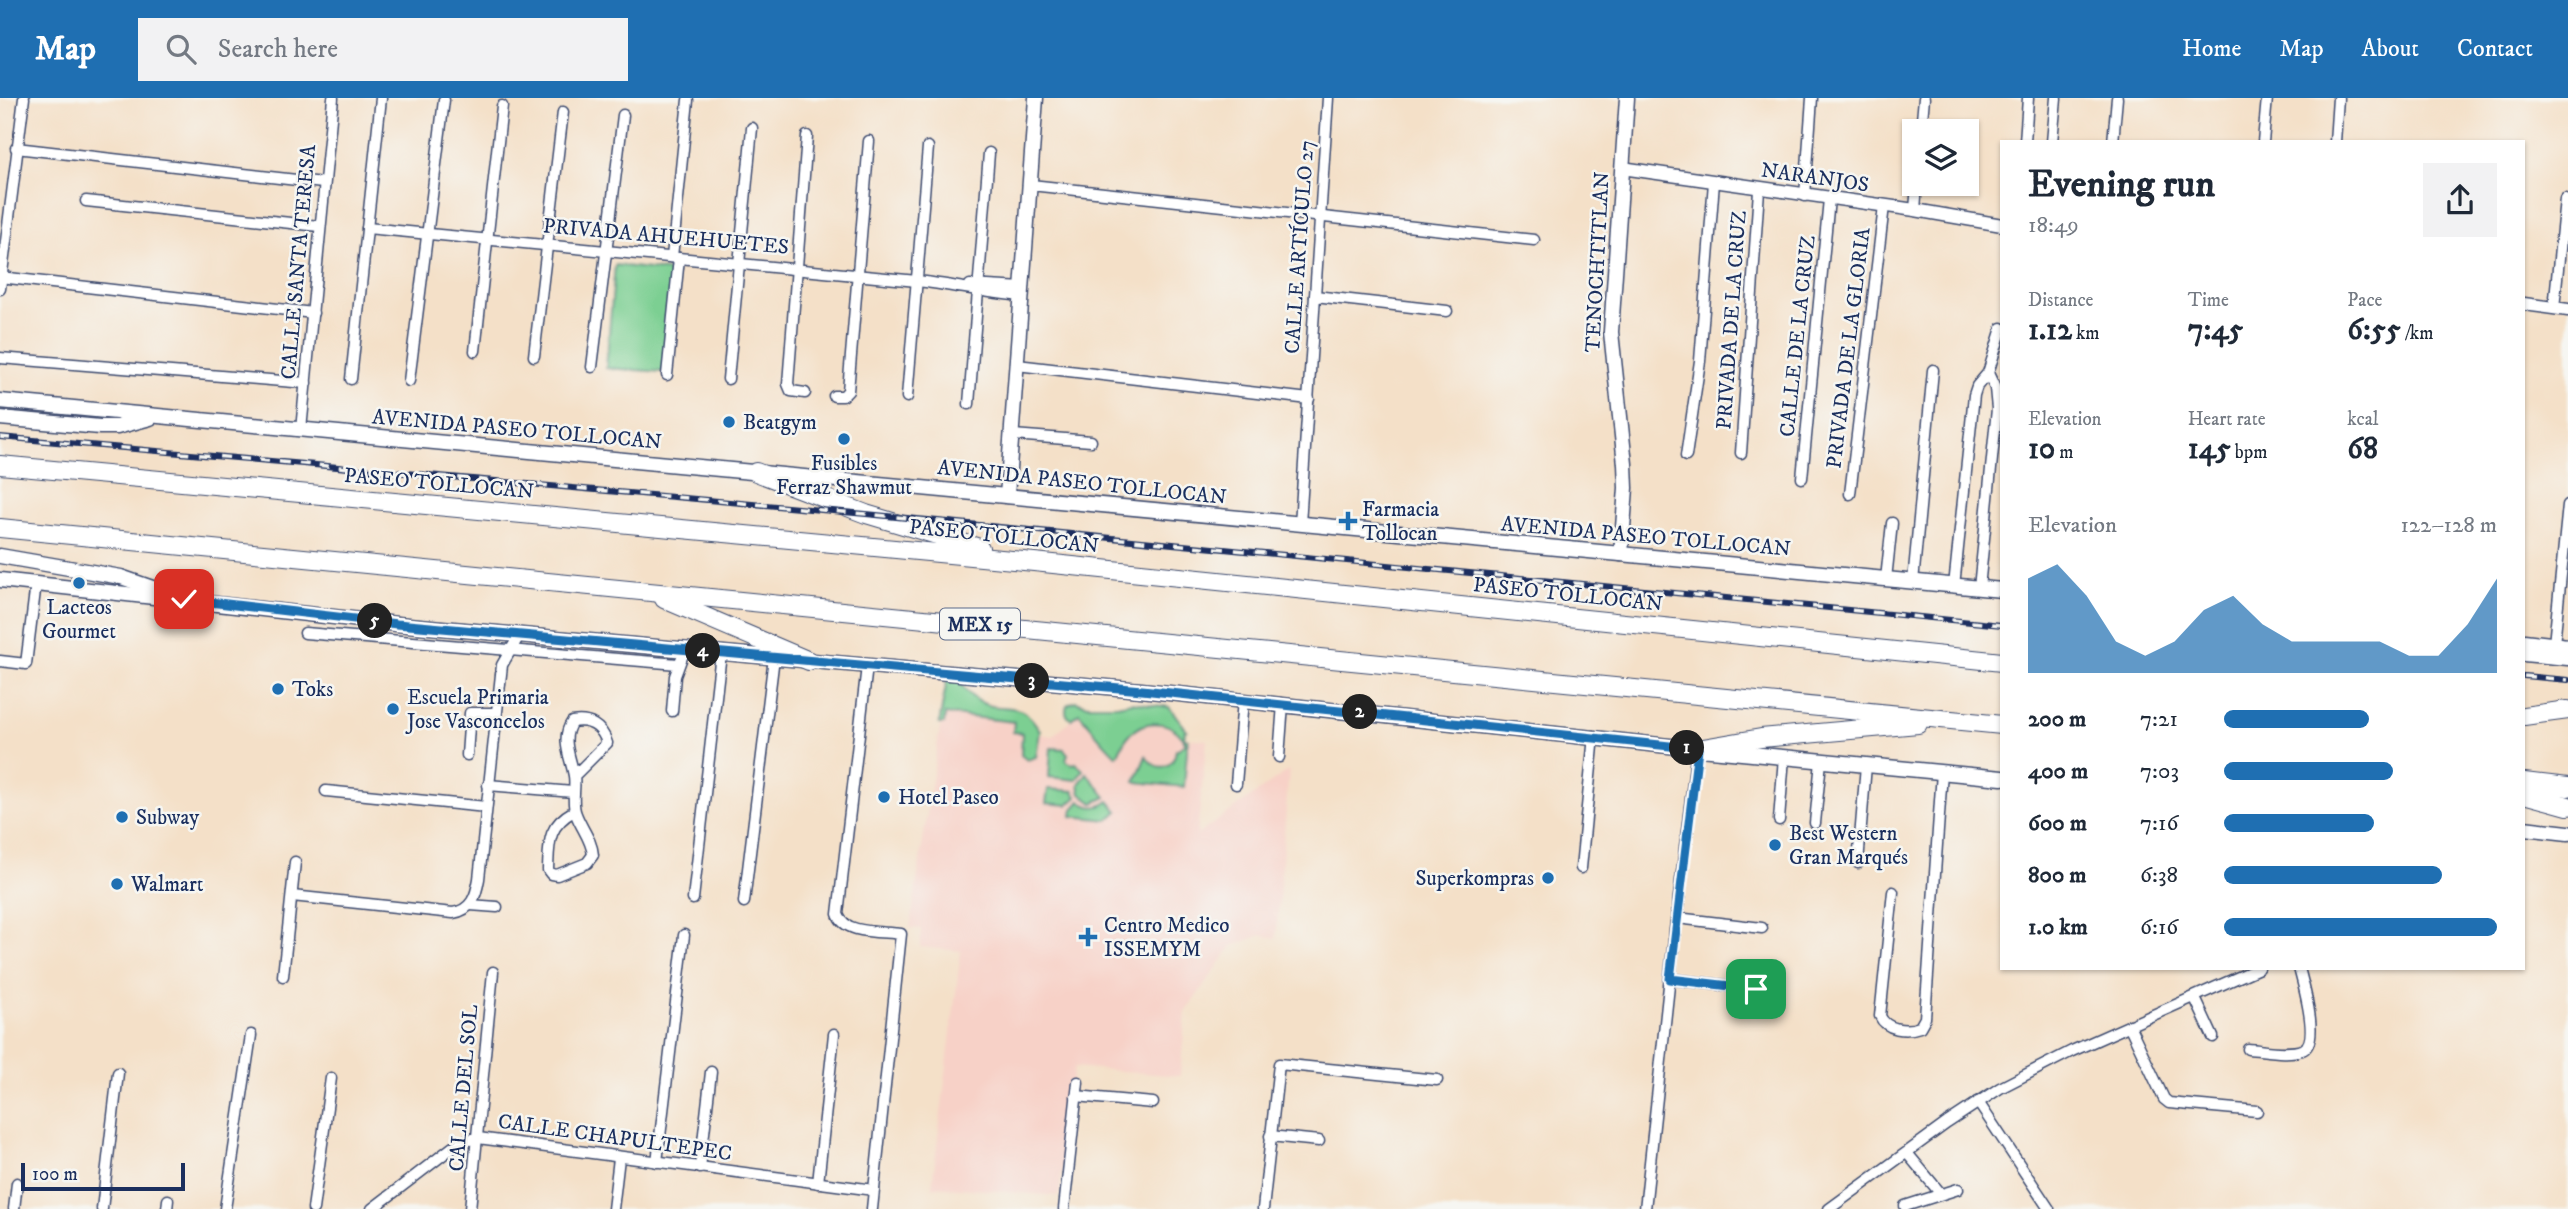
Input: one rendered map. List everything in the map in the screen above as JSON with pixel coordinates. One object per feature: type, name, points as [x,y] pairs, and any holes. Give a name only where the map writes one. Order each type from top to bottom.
[{"type":"highway","name":"PASEO TOLLOCAN","points":[[0,465],[1034,562],[2000,662]]},
{"type":"highway","points":[[756,472],[866,514],[1034,562]]},
{"type":"highway","name":"MEX 15","points":[[0,528],[2000,725]]},
{"type":"highway","points":[[641,591],[705,615],[809,661]]},
{"type":"highway","points":[[2525,716],[2568,710]]},
{"type":"highway","points":[[2525,716],[2568,721]]},
{"type":"highway","points":[[1698,749],[1761,738],[1960,720]]},
{"type":"highway","points":[[2525,782],[2568,787]]},
{"type":"highway","points":[[2525,794],[2568,806]]},
{"type":"main road","points":[[1007,496],[1037,98]]},
{"type":"main road","name":"TENOCHTITLAN","points":[[1621,554],[1625,464],[1611,332],[1627,98]]},
{"type":"main road","name":"AVENIDA PASEO TOLLOCAN","points":[[0,401],[2000,590]]},
{"type":"main road","name":"AVENIDA PASEO TOLLOCAN","points":[[0,418],[117,427],[158,416]]},
{"type":"main road","points":[[0,556],[121,577],[184,599]]},
{"type":"main road","points":[[0,580],[487,632],[1243,700],[1698,749],[2000,778]]},
{"type":"main road","points":[[2525,641],[2561,645]]},
{"type":"main road","points":[[2525,654],[2568,658]]},
{"type":"main road","points":[[2525,828],[2568,833]]},
{"type":"street","points":[[0,289],[6,189],[24,98]]},
{"type":"street","name":"CALLE SANTA TERESA","points":[[301,430],[333,98]]},
{"type":"street","points":[[351,379],[381,98]]},
{"type":"street","name":"CALLE ARTÍCULO 27","points":[[1300,524],[1328,98]]},
{"type":"street","points":[[1805,196],[1812,98]]},
{"type":"street","points":[[1922,119],[1924,98]]},
{"type":"street","points":[[2025,140],[2028,98]]},
{"type":"street","points":[[2052,140],[2056,98]]},
{"type":"street","points":[[2113,140],[2117,98]]},
{"type":"street","points":[[2263,140],[2267,98]]},
{"type":"street","points":[[2334,140],[2338,98]]},
{"type":"street","points":[[410,381],[444,100]]},
{"type":"street","points":[[667,375],[688,100]]},
{"type":"street","points":[[475,351],[502,106]]},
{"type":"street","points":[[534,356],[563,112]]},
{"type":"street","points":[[592,367],[623,115]]},
{"type":"street","points":[[728,379],[752,128]]},
{"type":"street","points":[[804,393],[791,391],[788,384],[807,136]]},
{"type":"street","points":[[834,396],[843,396],[848,391],[869,141]]},
{"type":"street","points":[[907,397],[928,147]]},
{"type":"street","points":[[16,148],[323,183]]},
{"type":"street","points":[[969,404],[989,153]]},
{"type":"street","name":"NARANJOS","points":[[1622,168],[2000,225]]},
{"type":"street","points":[[1686,456],[1700,361],[1714,182]]},
{"type":"street","points":[[1031,185],[1534,240]]},
{"type":"street","name":"PRIVADA DE LA CRUZ","points":[[1741,453],[1759,190]]},
{"type":"street","points":[[1915,210],[1916,196]]},
{"type":"street","name":"CALLE DE LA CRUZ","points":[[1802,478],[1829,199]]},
{"type":"street","points":[[2554,308],[2565,199]]},
{"type":"street","points":[[86,201],[319,226]]},
{"type":"street","name":"PRIVADA DE LA GLORIA","points":[[1850,494],[1884,206]]},
{"type":"street","name":"PRIVADA AHUEHUETES","points":[[367,228],[1023,292]]},
{"type":"street","points":[[1,277],[313,313]]},
{"type":"street","points":[[1315,296],[1447,311]]},
{"type":"street","points":[[2525,304],[2568,310]]},
{"type":"street","points":[[1954,586],[1974,394],[1988,373],[2000,334]]},
{"type":"street","points":[[0,358],[306,383]]},
{"type":"street","points":[[1017,365],[1308,399]]},
{"type":"street","points":[[1913,582],[1933,370]]},
{"type":"street","points":[[1979,588],[1997,410],[1996,388],[1988,373]]},
{"type":"street","points":[[1013,435],[1091,441]]},
{"type":"street","points":[[2561,645],[2568,505]]},
{"type":"street","points":[[1886,579],[1892,523]]},
{"type":"street","points":[[0,661],[26,664],[36,583]]},
{"type":"street","points":[[487,632],[502,665]]},
{"type":"street","points":[[305,633],[678,664]]},
{"type":"street","points":[[292,895],[453,913],[461,912],[470,905],[479,879],[502,665],[520,634]]},
{"type":"street","points":[[672,711],[675,676],[685,649]]},
{"type":"street","points":[[693,898],[721,653]]},
{"type":"street","points":[[744,902],[774,657]]},
{"type":"street","points":[[867,666],[837,908],[839,919],[846,926],[901,934],[872,1209]]},
{"type":"street","points":[[1236,784],[1243,700]]},
{"type":"street","points":[[1279,757],[1283,704]]},
{"type":"street","points":[[467,755],[468,715],[473,711],[495,713]]},
{"type":"street","points":[[574,776],[607,745],[607,738],[593,723],[575,721],[568,729],[567,754],[574,776],[574,811],[592,848],[592,858],[587,863],[551,874],[548,870],[551,835],[559,821],[574,811]]},
{"type":"street","points":[[1581,868],[1594,736]]},
{"type":"street","points":[[1645,1209],[1698,749]]},
{"type":"street","points":[[1779,820],[1784,757]]},
{"type":"street","points":[[1815,823],[1821,761]]},
{"type":"street","points":[[1858,863],[1867,765]]},
{"type":"street","points":[[1893,892],[1880,1016],[1889,1027],[1914,1030],[1920,1027],[1925,1018],[1942,772]]},
{"type":"street","points":[[488,785],[573,792]]},
{"type":"street","points":[[326,791],[486,807]]},
{"type":"street","points":[[283,976],[295,862]]},
{"type":"street","points":[[470,905],[497,907]]},
{"type":"street","points":[[1677,918],[1762,928]]},
{"type":"street","points":[[657,1162],[684,935]]},
{"type":"street","points":[[1829,1209],[1978,1102],[2022,1075],[2255,970]]},
{"type":"street","points":[[2248,1049],[2297,1051],[2307,1048],[2312,1035],[2299,970]]},
{"type":"street","name":"CALLE DEL SOL","points":[[470,1209],[493,972]]},
{"type":"street","points":[[1670,979],[1756,989]]},
{"type":"street","points":[[2194,998],[2213,1037]]},
{"type":"street","points":[[2130,1027],[2164,1099],[2169,1103],[2257,1111]]},
{"type":"street","points":[[817,1183],[834,1034]]},
{"type":"street","points":[[225,1209],[251,1035]]},
{"type":"street","points":[[1263,1209],[1279,1064],[1437,1080]]},
{"type":"street","points":[[700,1168],[711,1072]]},
{"type":"street","points":[[102,1209],[118,1073]]},
{"type":"street","points":[[313,1209],[331,1078]]},
{"type":"street","points":[[1064,1209],[1078,1082]]},
{"type":"street","points":[[1076,1096],[1153,1103]]},
{"type":"street","points":[[1978,1102],[2049,1209]]},
{"type":"street","points":[[1270,1136],[1319,1141]]},
{"type":"street","name":"CALLE CHAPULTEPEC","points":[[372,1209],[453,1147],[464,1140],[478,1138],[874,1190]]},
{"type":"street","points":[[1907,1153],[1941,1194]]},
{"type":"street","points":[[613,1209],[618,1158]]},
{"type":"street","points":[[13,1209],[17,1183]]},
{"type":"street","points":[[1905,1206],[1958,1189]]},
{"type":"shaded area","name":"Centro Medico ISSEMYM","points":[[947,680],[961,684],[980,702],[1020,709],[1036,725],[1040,734],[1052,736],[1071,720],[1066,711],[1067,705],[1072,701],[1088,705],[1132,702],[1169,707],[1187,730],[1184,738],[1207,740],[1197,835],[1289,770],[1276,939],[1261,935],[1232,946],[1186,1011],[1180,1076],[1074,1067],[1059,1196],[932,1186],[961,951],[920,947],[921,929],[910,928]]},
{"type":"green space","points":[[615,265],[675,272],[663,372],[606,368]]},
{"type":"green space","points":[[947,680],[957,682],[974,698],[987,705],[1018,709],[1025,713],[1040,731],[1036,757],[1027,760],[1021,755],[1022,733],[1013,732],[1014,722],[945,714],[944,724],[939,724]]},
{"type":"green space","points":[[1075,701],[1088,705],[1132,702],[1169,707],[1187,730],[1184,738],[1188,739],[1184,787],[1135,782],[1146,756],[1159,767],[1168,765],[1176,750],[1186,744],[1176,731],[1155,723],[1139,727],[1127,737],[1117,756],[1079,713],[1071,719],[1068,716],[1067,705]]},
{"type":"green space","points":[[1051,748],[1064,749],[1068,754],[1068,762],[1076,763],[1083,770],[1076,780],[1049,777]]},
{"type":"green space","points":[[1087,773],[1106,797],[1093,803],[1081,794],[1079,784]]},
{"type":"green space","points":[[1048,789],[1074,791],[1077,797],[1068,805],[1046,803]]},
{"type":"green space","points":[[1080,801],[1095,807],[1109,801],[1118,811],[1108,820],[1072,816],[1073,809]]},
{"type":"railway","points":[[0,437],[866,514],[2000,625]]},
{"type":"railway","points":[[2525,676],[2568,680]]},
{"type":"place","name":"Beatgym","points":[[729,422]]},
{"type":"place","name":"Fusibles Ferraz Shawmut","points":[[844,439]]},
{"type":"place","name":"Farmacia Tollocan","points":[[1348,521]]},
{"type":"place","name":"Lacteos Gourmet","points":[[79,583]]},
{"type":"place","name":"Toks","points":[[278,689]]},
{"type":"place","name":"Escuela Primaria Jose Vasconcelos","points":[[393,709]]},
{"type":"place","name":"Hotel Paseo","points":[[884,797]]},
{"type":"place","name":"Subway","points":[[122,817]]},
{"type":"place","name":"Best Western Gran Marqués","points":[[1775,845]]},
{"type":"place","name":"Superkompras","points":[[1548,878]]},
{"type":"place","name":"Walmart","points":[[117,884]]},
{"type":"place","name":"Centro Medico ISSEMYM","points":[[1088,937]]},
{"type":"route","points":[[184,599],[397,624],[1142,690],[1698,749],[1670,979],[1756,989]]}]
